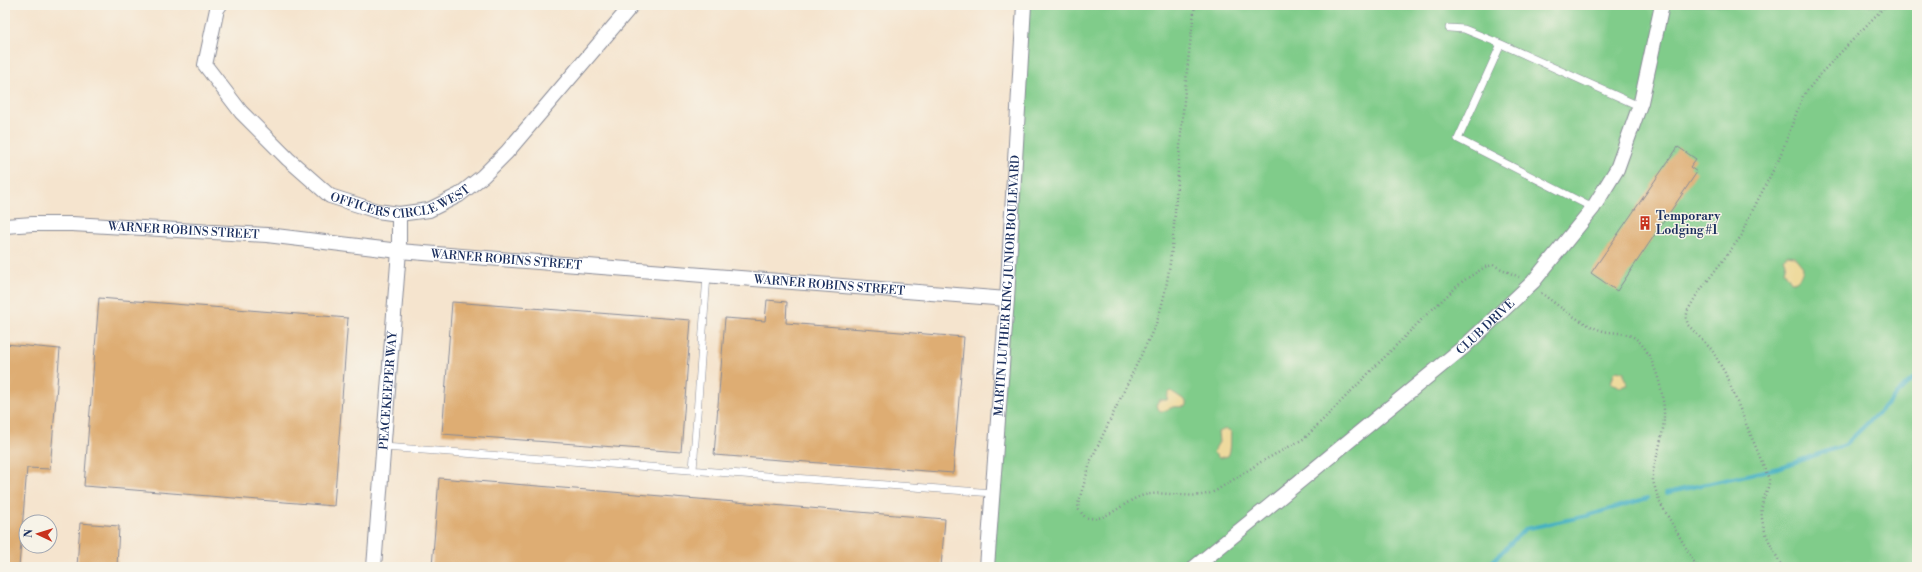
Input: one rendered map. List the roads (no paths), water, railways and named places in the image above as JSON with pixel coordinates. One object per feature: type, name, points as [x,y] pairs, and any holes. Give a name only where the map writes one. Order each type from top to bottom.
[{"type":"street","name":"OFFICERS CIRCLE WEST","points":[[220,5],[217,9],[205,65],[241,112],[288,159],[330,196],[377,211],[399,214],[429,210],[458,195],[483,176],[507,152],[632,5]]},
{"type":"street","name":"MARTIN LUTHER KING JUNIOR BOULEVARD","points":[[987,567],[1008,299],[1024,5]]},
{"type":"street","name":"CLUB DRIVE","points":[[1195,567],[1465,346],[1529,285],[1593,208],[1617,169],[1639,106],[1662,5]]},
{"type":"street","name":"PEACEKEEPER WAY","points":[[374,567],[399,251],[399,214]]},
{"type":"street","name":"WARNER ROBINS STREET","points":[[5,226],[72,224],[259,235],[399,251],[1008,299]]},
{"type":"lane","points":[[1449,28],[1464,29],[1501,44],[1639,106]]},
{"type":"lane","points":[[1501,44],[1458,139],[1593,208]]},
{"type":"lane","points":[[693,470],[707,275]]},
{"type":"lane","points":[[384,447],[992,493]]},
{"type":"waterway","points":[[1666,493],[1778,468],[1845,445],[1917,375]]},
{"type":"waterway","points":[[1487,567],[1525,529],[1586,516],[1648,498]]},
{"type":"place","name":"Temporary Lodging #1","points":[[1645,223]]}]
